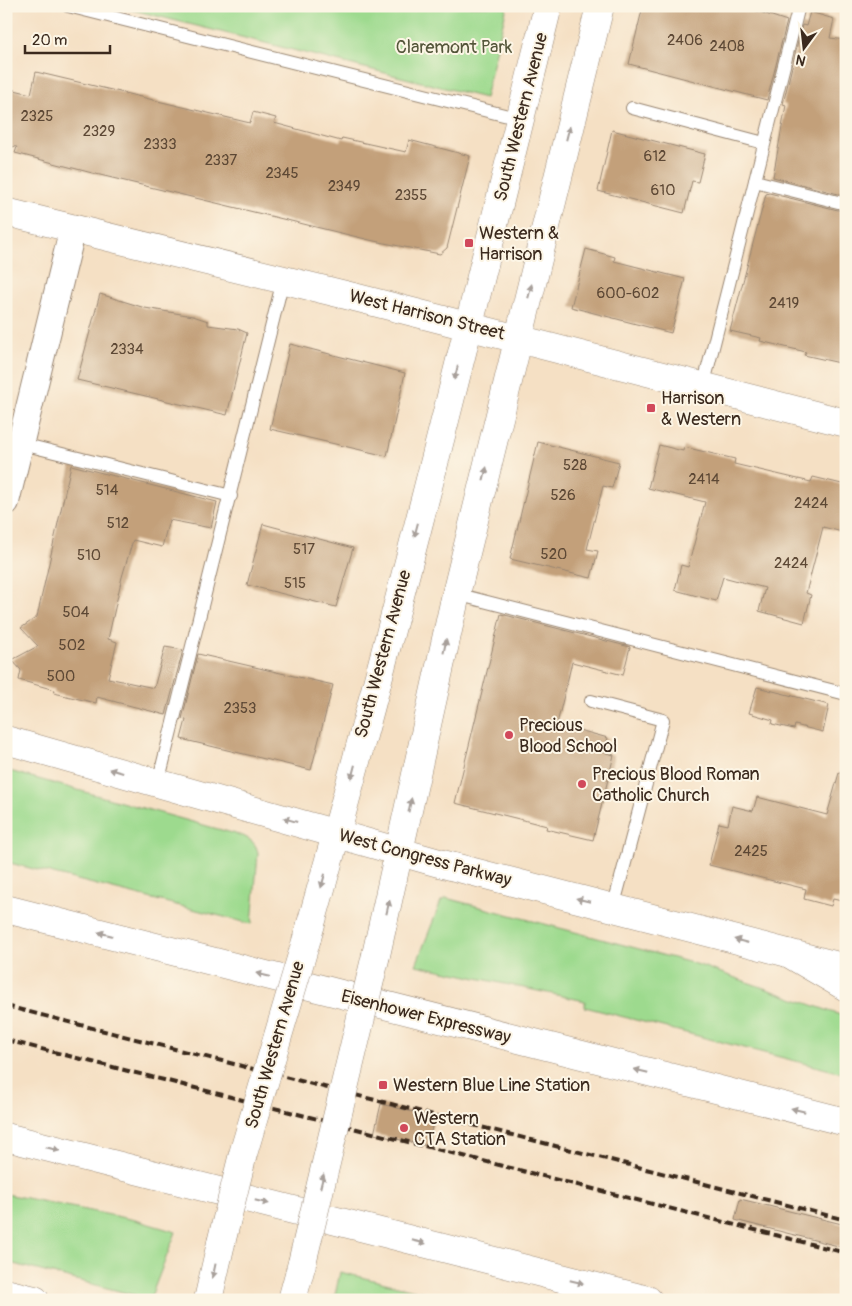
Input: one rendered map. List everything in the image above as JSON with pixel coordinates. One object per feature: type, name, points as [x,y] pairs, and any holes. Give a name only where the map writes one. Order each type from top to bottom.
[{"type":"main road","name":"South Western Avenue","points":[[208,1300],[220,1243],[248,1136],[336,834],[469,326],[548,6]]},
{"type":"main road","points":[[292,1300],[400,852],[456,594],[600,6]]},
{"type":"main road","name":"West Harrison Street","points":[[6,212],[469,326],[846,423]]},
{"type":"main road","name":"West Congress Parkway","points":[[6,740],[400,852],[846,968]]},
{"type":"main road","name":"Eisenhower Expressway","points":[[6,909],[846,1122]]},
{"type":"main road","points":[[788,953],[846,987]]},
{"type":"main road","points":[[6,1137],[648,1300]]},
{"type":"main road","points":[[6,1293],[35,1300]]},
{"type":"street","points":[[6,502],[13,442],[73,228]]},
{"type":"lane","points":[[68,6],[520,119]]},
{"type":"lane","points":[[703,387],[799,6]]},
{"type":"lane","points":[[632,108],[764,143]]},
{"type":"lane","points":[[755,181],[846,204]]},
{"type":"lane","points":[[158,783],[284,280]]},
{"type":"lane","points":[[13,442],[231,496]]},
{"type":"lane","points":[[456,594],[846,694]]},
{"type":"lane","points":[[591,701],[663,720],[613,908]]},
{"type":"green space","name":"Claremont Park","points":[[117,6],[507,6],[485,98]]},
{"type":"green space","points":[[6,770],[243,836],[248,839],[254,844],[258,853],[252,924],[6,862]]},
{"type":"green space","points":[[446,898],[696,964],[846,1017],[846,1074],[585,1007],[585,1001],[416,965],[441,901]]},
{"type":"green space","points":[[6,1194],[135,1220],[176,1232],[150,1299],[6,1262]]},
{"type":"green space","points":[[340,1272],[455,1300],[334,1300]]},
{"type":"building","points":[[643,6],[742,6],[787,21],[767,100],[629,64]]},
{"type":"building","points":[[810,12],[834,19],[830,38],[846,40],[846,196],[773,177],[786,105],[783,104],[802,25],[806,26]]},
{"type":"building","points":[[36,72],[250,123],[253,112],[276,118],[274,123],[341,141],[342,138],[406,152],[409,140],[470,156],[447,248],[440,254],[374,241],[15,153],[17,147],[6,146],[6,88],[31,94]]},
{"type":"building","points":[[612,130],[705,154],[698,182],[692,181],[684,213],[598,191]]},
{"type":"building","points":[[769,193],[846,212],[846,357],[842,357],[840,363],[804,355],[806,352],[760,341],[761,338],[730,331],[766,194]]},
{"type":"building","points":[[586,249],[615,257],[614,261],[685,279],[671,333],[571,307]]},
{"type":"building","points":[[100,294],[145,308],[193,316],[208,321],[208,325],[238,329],[247,333],[227,415],[77,380]]},
{"type":"building","points":[[290,344],[405,373],[387,456],[270,429]]},
{"type":"building","points":[[538,442],[619,462],[612,488],[603,486],[587,549],[598,551],[591,578],[510,559]]},
{"type":"building","points":[[659,445],[683,451],[684,447],[735,459],[734,464],[811,482],[813,477],[846,485],[846,533],[823,527],[806,593],[811,595],[804,623],[759,611],[765,588],[723,577],[716,601],[675,590],[681,565],[688,567],[705,502],[648,488]]},
{"type":"building","points":[[71,465],[217,502],[211,528],[169,520],[162,547],[133,540],[122,577],[108,639],[117,642],[108,678],[154,688],[165,647],[183,650],[166,715],[97,697],[96,703],[54,693],[55,690],[19,680],[21,670],[12,660],[38,646],[21,628],[37,617]]},
{"type":"building","points":[[263,524],[353,548],[336,607],[247,585]]},
{"type":"building","name":"Precious Blood School","points":[[501,614],[630,647],[623,675],[572,662],[557,724],[608,738],[603,752],[614,755],[593,840],[546,829],[547,826],[455,803]]},
{"type":"building","points":[[198,654],[333,685],[311,770],[181,739],[186,720],[182,719]]},
{"type":"building","points":[[757,687],[829,705],[823,732],[795,725],[794,729],[772,724],[773,720],[749,713]]},
{"type":"building","points":[[839,773],[846,774],[846,902],[833,899],[831,906],[804,899],[806,889],[709,865],[719,823],[728,825],[732,806],[753,811],[757,797],[827,815]]},
{"type":"building","name":"Western CTA Station","points":[[381,1104],[434,1117],[428,1146],[374,1134]]},
{"type":"building","points":[[740,1199],[846,1225],[846,1248],[735,1220]]},
{"type":"railway","points":[[6,1006],[846,1220]]},
{"type":"railway","points":[[6,1040],[846,1253]]},
{"type":"place","name":"Western & Harrison","points":[[469,243]]},
{"type":"place","name":"Harrison & Western","points":[[651,408]]},
{"type":"place","name":"Precious Blood School","points":[[509,735]]},
{"type":"place","name":"Precious Blood Roman Catholic Church","points":[[582,784]]},
{"type":"place","name":"Western Blue Line Station","points":[[383,1085]]},
{"type":"place","name":"Western CTA Station","points":[[404,1128]]}]
